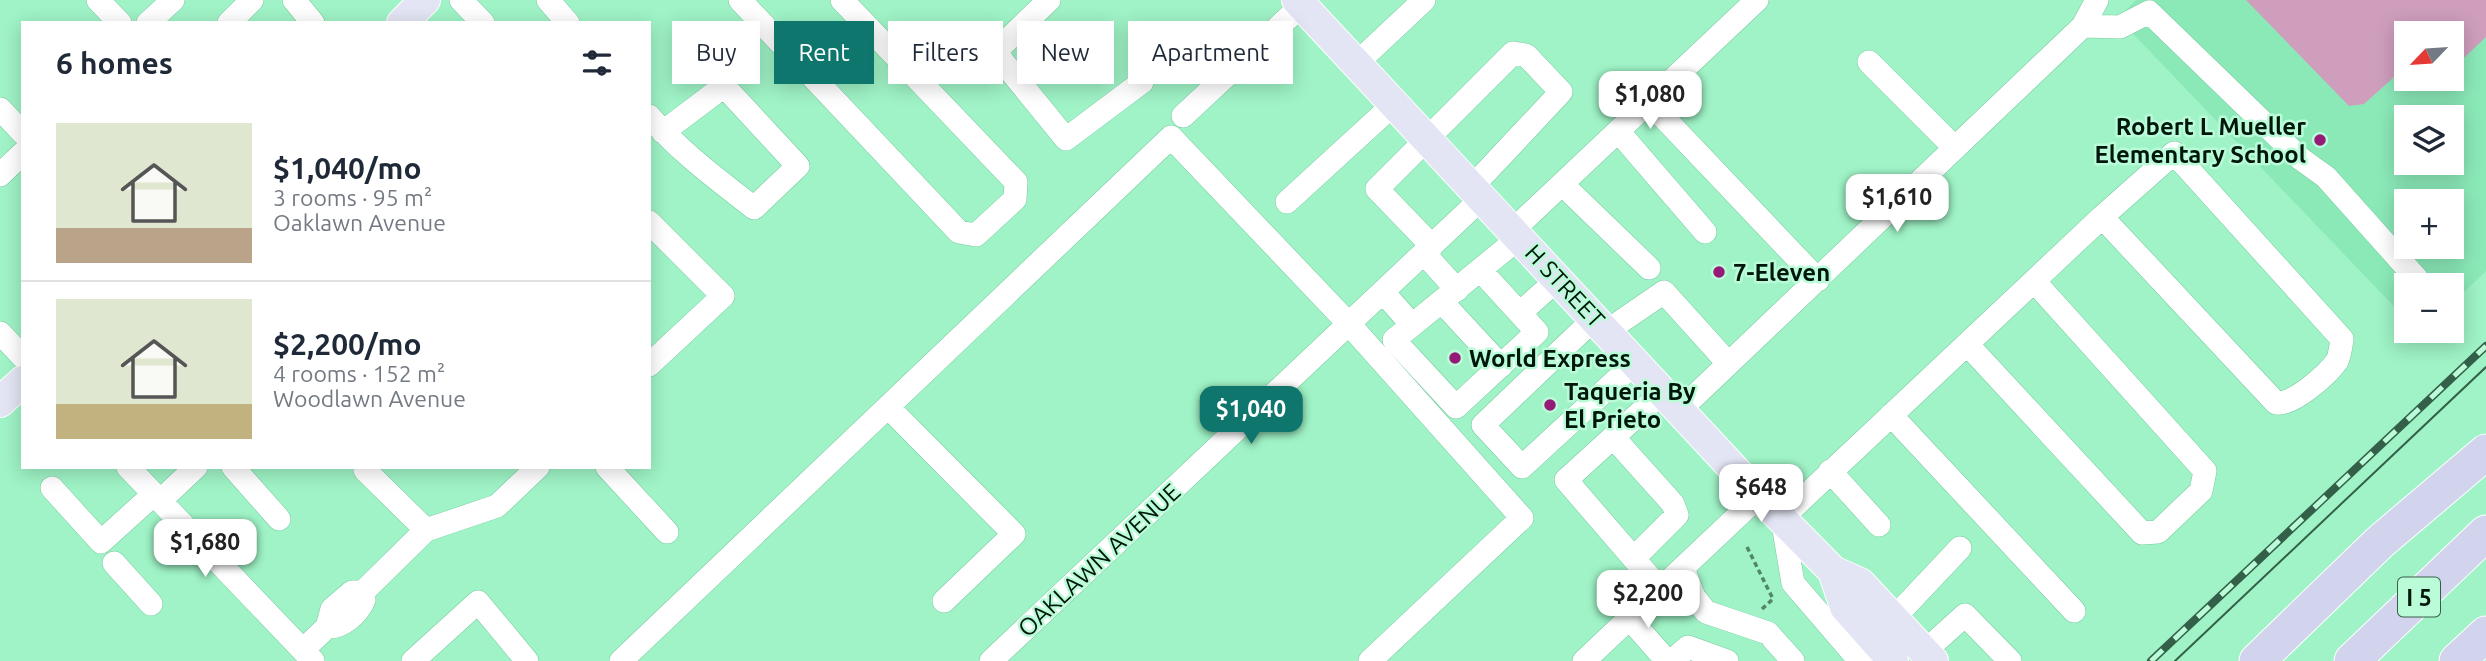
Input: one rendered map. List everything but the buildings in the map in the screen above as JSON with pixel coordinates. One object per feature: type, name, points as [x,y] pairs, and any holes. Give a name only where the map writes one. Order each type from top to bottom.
[{"type":"highway","points":[[2257,661],[2380,542],[2486,452]]},
{"type":"highway","name":"I 5","points":[[2352,661],[2486,533]]},
{"type":"highway","points":[[2457,661],[2486,634]]},
{"type":"main road","name":"H STREET","points":[[1300,3],[1759,496],[1833,571],[1860,583],[1928,657]]},
{"type":"main road","points":[[0,402],[21,383]]},
{"type":"main road","name":"H STREET","points":[[1833,571],[1845,607],[1893,661]]},
{"type":"street","points":[[150,21],[173,0]]},
{"type":"street","points":[[231,21],[252,0]]},
{"type":"street","points":[[294,0],[311,21]]},
{"type":"street","points":[[461,0],[481,21]]},
{"type":"street","points":[[548,0],[566,21]]},
{"type":"street","points":[[740,0],[959,232],[976,236],[1015,199],[1016,183],[842,0]]},
{"type":"street","points":[[1049,0],[995,51],[1066,139],[1139,84]]},
{"type":"street","points":[[1357,62],[1424,0]]},
{"type":"street","points":[[1481,271],[1537,332],[1456,407],[1394,340],[1481,271],[1562,184],[1757,0]]},
{"type":"street","points":[[1661,589],[1566,480],[1613,437],[1728,363],[2083,26],[2097,0]]},
{"type":"street","points":[[1182,116],[1300,3]]},
{"type":"street","points":[[2083,26],[2120,27],[2149,12],[2301,159],[2326,177],[2412,273]]},
{"type":"street","name":"OAKLAWN AVENUE","points":[[991,661],[1428,250],[1561,92],[1526,55],[1513,53],[1426,138]]},
{"type":"street","points":[[1869,62],[1955,148]]},
{"type":"street","points":[[724,86],[798,166],[754,208],[677,147],[656,124],[724,86]]},
{"type":"street","points":[[1649,102],[1818,280]]},
{"type":"street","points":[[1287,202],[1394,104]]},
{"type":"street","points":[[1618,131],[1704,232]]},
{"type":"street","points":[[630,658],[1171,137],[1349,324],[1522,518],[1370,661]]},
{"type":"street","points":[[1426,138],[1377,189],[1428,250],[1450,296],[1501,366]]},
{"type":"street","points":[[1860,661],[1793,583],[1782,517],[2102,217],[2174,153],[2342,339],[2338,360],[2295,400],[2284,404],[2276,403],[2102,217]]},
{"type":"street","points":[[0,175],[21,155]]},
{"type":"street","points":[[1562,184],[1649,268]]},
{"type":"street","points":[[651,224],[723,296],[651,363]]},
{"type":"street","points":[[1520,313],[1558,279]]},
{"type":"street","points":[[1967,344],[2142,533],[2158,532],[2201,491],[2205,471],[2034,281]]},
{"type":"street","points":[[1383,292],[1412,325]]},
{"type":"street","points":[[1633,358],[1522,467],[1483,425],[1602,326],[1664,292],[1728,363]]},
{"type":"street","points":[[0,332],[21,355]]},
{"type":"street","points":[[888,407],[1014,534],[944,601]]},
{"type":"street","points":[[1891,415],[2074,611]]},
{"type":"street","points":[[1613,437],[1673,504],[1677,514],[1634,558]]},
{"type":"street","points":[[130,469],[308,656],[327,627],[340,625],[353,615],[364,600],[363,593],[426,530],[497,506],[536,469]]},
{"type":"street","points":[[52,488],[101,542],[193,469]]},
{"type":"street","points":[[235,469],[279,519]]},
{"type":"street","points":[[609,469],[667,532]]},
{"type":"street","points":[[365,470],[426,530]]},
{"type":"street","points":[[1830,471],[1879,525]]},
{"type":"street","points":[[1584,661],[1759,496]]},
{"type":"street","points":[[1893,618],[1960,548]]},
{"type":"street","points":[[114,563],[151,604]]},
{"type":"street","points":[[1683,568],[1693,597],[1706,612],[1768,633],[1793,661]]},
{"type":"street","points":[[413,661],[478,602],[527,661]]},
{"type":"street","points":[[1928,657],[1965,615],[2010,661]]},
{"type":"street","points":[[1629,618],[1670,661],[1688,647],[1727,661]]},
{"type":"path","points":[[1746,625],[1773,599],[1747,547]]},
{"type":"shaded area","name":"Robert L Mueller Elementary School","points":[[2136,0],[2486,0],[2486,271],[2464,292],[2464,273],[2394,273],[2394,306],[2118,18]]},
{"type":"shaded area","points":[[2246,0],[2486,0],[2486,37],[2464,58],[2464,21],[2394,21],[2394,77],[2364,104],[2349,106]]},
{"type":"tram line","points":[[2175,661],[2486,367]]},
{"type":"railway","points":[[2151,661],[2486,346]]},
{"type":"place","name":"Robert L Mueller Elementary School","points":[[2320,140]]},
{"type":"place","name":"7-Eleven","points":[[1719,272]]},
{"type":"place","name":"World Express","points":[[1455,358]]},
{"type":"place","name":"Taqueria By El Prieto","points":[[1550,405]]}]
